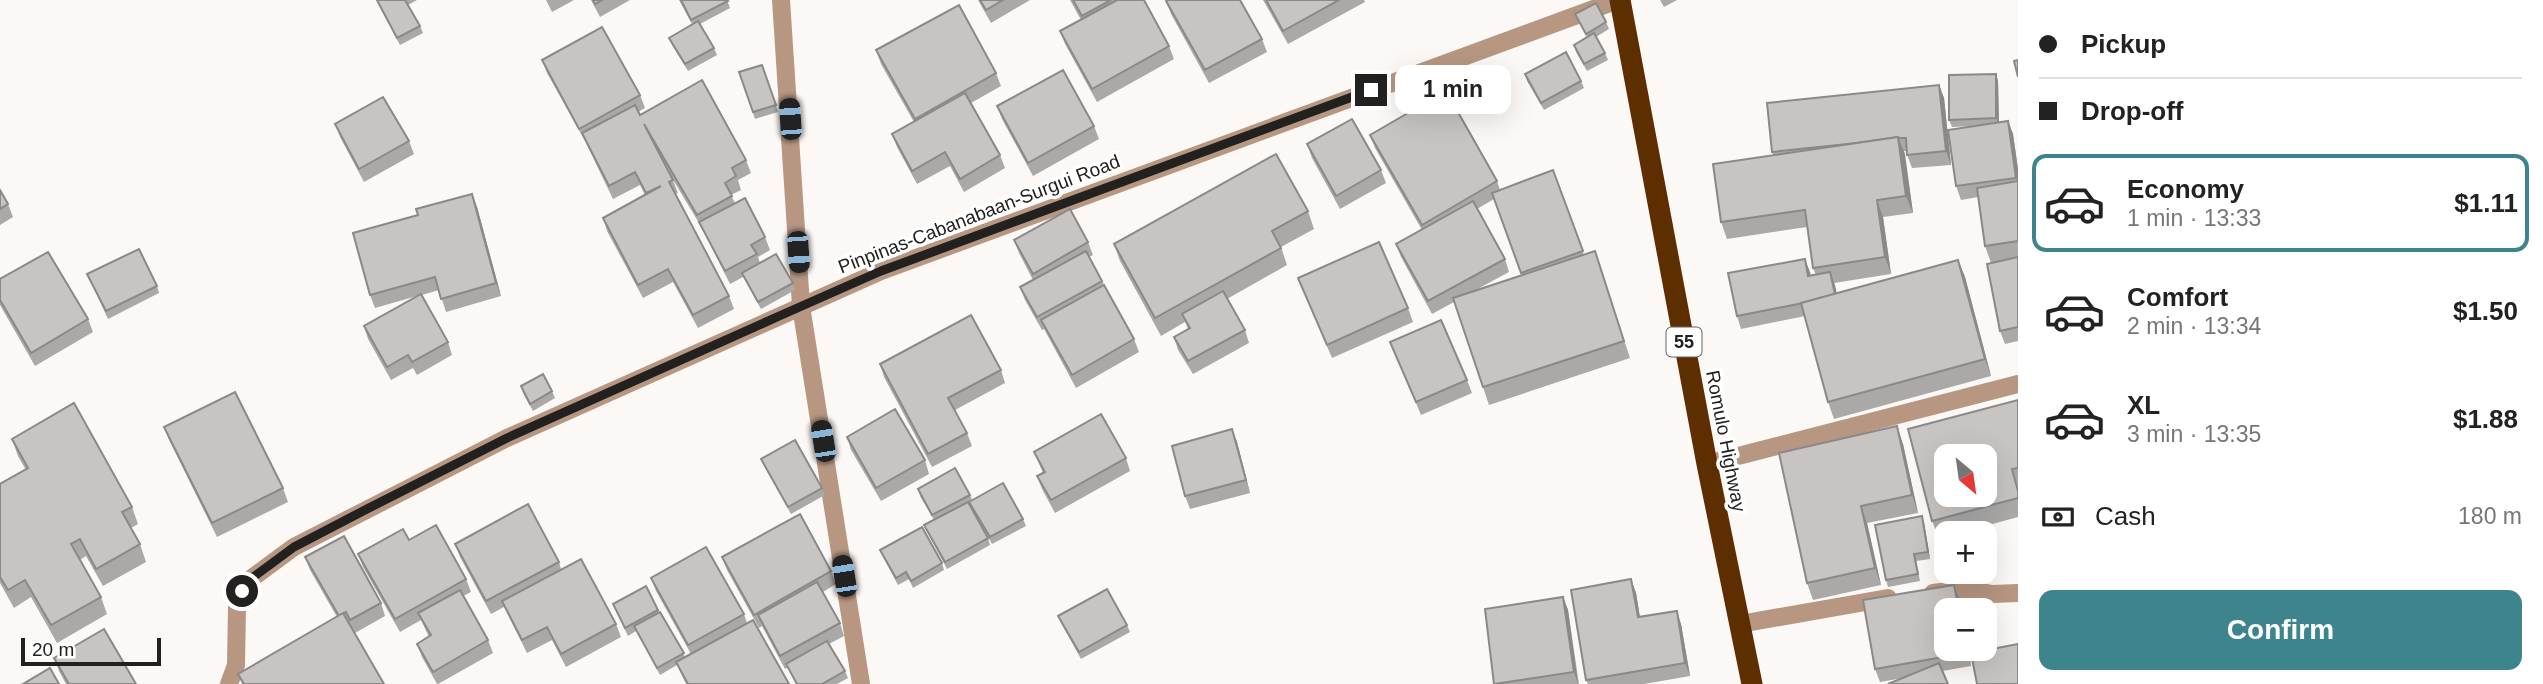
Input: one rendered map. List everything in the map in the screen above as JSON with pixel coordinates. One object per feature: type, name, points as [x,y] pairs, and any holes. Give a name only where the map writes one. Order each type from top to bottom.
[{"type":"highway","name":"Romulo Highway","points":[[1619,0],[1707,464],[1752,684]]},
{"type":"street","points":[[781,0],[802,306],[861,684]]},
{"type":"street","name":"Pinpinas-Cabanabaan-Surgui Road","points":[[229,684],[236,665],[237,607],[242,591],[252,578],[294,547],[507,438],[881,271],[1619,0]]},
{"type":"street","points":[[1707,464],[2018,384]]},
{"type":"street","points":[[1740,624],[1908,595],[1966,589],[1992,594],[2018,593]]},
{"type":"building","points":[[377,0],[405,0],[420,26],[397,38]]},
{"type":"building","points":[[681,0],[727,0],[728,1],[691,20]]},
{"type":"building","points":[[980,0],[1003,0],[986,10]]},
{"type":"building","points":[[1073,0],[1111,0],[1082,16]]},
{"type":"building","points":[[1117,0],[1144,0],[1169,46],[1092,89],[1060,31]]},
{"type":"building","points":[[1240,0],[1262,39],[1205,70],[1166,1]]},
{"type":"building","points":[[1266,0],[1339,0],[1283,31]]},
{"type":"building","points":[[1596,3],[1606,22],[1586,34],[1575,14]]},
{"type":"building","points":[[959,5],[996,73],[915,119],[876,50]]},
{"type":"building","points":[[698,21],[714,48],[685,64],[669,38]]},
{"type":"building","points":[[602,27],[640,95],[579,129],[542,60]]},
{"type":"building","points":[[1594,33],[1605,53],[1584,64],[1574,45]]},
{"type":"building","points":[[1566,52],[1581,81],[1541,103],[1525,74]]},
{"type":"building","points":[[2018,60],[2018,77],[2014,61]]},
{"type":"building","points":[[762,65],[776,105],[753,112],[739,72]]},
{"type":"building","points":[[1063,70],[1094,126],[1028,163],[997,106]]},
{"type":"building","points":[[1996,74],[1996,118],[1949,120],[1949,75]]},
{"type":"building","points":[[702,80],[746,160],[732,168],[736,176],[725,183],[732,196],[697,215],[644,124],[673,180],[669,182],[729,296],[693,315],[668,269],[638,285],[603,218],[661,186],[646,193],[635,172],[609,186],[582,133],[635,105],[640,115]]},
{"type":"building","points":[[1939,85],[1946,151],[1907,155],[1906,138],[1898,137],[1772,152],[1767,103]]},
{"type":"building","points":[[1446,91],[1497,181],[1422,225],[1370,135]]},
{"type":"building","points":[[965,93],[1000,155],[960,179],[945,152],[912,171],[892,134]]},
{"type":"building","points":[[383,97],[409,141],[359,169],[335,124]]},
{"type":"building","points":[[1352,119],[1381,170],[1336,196],[1307,144]]},
{"type":"building","points":[[2008,121],[2016,178],[1956,186],[1948,130]]},
{"type":"building","points":[[1898,137],[1906,196],[1877,200],[1885,257],[1813,268],[1805,210],[1721,222],[1713,164]]},
{"type":"building","points":[[1276,154],[1308,211],[1272,231],[1281,248],[1155,318],[1114,244]]},
{"type":"building","points":[[1553,170],[1583,251],[1521,273],[1492,193]]},
{"type":"building","points":[[2018,181],[2018,241],[1985,246],[1977,188]]},
{"type":"building","points":[[0,190],[8,204],[0,209]]},
{"type":"building","points":[[472,194],[496,283],[441,299],[435,277],[370,295],[353,233],[418,215],[416,209]]},
{"type":"building","points":[[745,198],[765,237],[751,245],[757,254],[725,271],[699,222]]},
{"type":"building","points":[[1473,201],[1505,259],[1428,301],[1396,244]]},
{"type":"building","points":[[1070,209],[1088,242],[1033,274],[1014,240]]},
{"type":"building","points":[[1379,242],[1408,308],[1327,345],[1298,278]]},
{"type":"building","points":[[139,249],[157,286],[106,311],[87,274]]},
{"type":"building","points":[[1086,251],[1102,281],[1037,317],[1020,287]]},
{"type":"building","points":[[1595,251],[1624,341],[1483,387],[1453,298]]},
{"type":"building","points":[[48,252],[88,319],[31,353],[0,300],[0,279]]},
{"type":"building","points":[[776,254],[793,283],[758,302],[742,273]]},
{"type":"building","points":[[2018,257],[2018,327],[2000,331],[1987,264]]},
{"type":"building","points":[[1805,259],[1808,276],[1830,272],[1835,294],[1737,316],[1728,273]]},
{"type":"building","points":[[1958,260],[1985,359],[1828,402],[1801,303]]},
{"type":"building","points":[[1104,285],[1134,339],[1072,375],[1041,320]]},
{"type":"building","points":[[1223,291],[1245,330],[1188,361],[1174,337],[1190,328],[1182,314]]},
{"type":"building","points":[[421,294],[448,342],[412,362],[408,355],[387,367],[364,326]]},
{"type":"building","points":[[971,315],[1001,370],[948,398],[967,433],[928,454],[880,364]]},
{"type":"building","points":[[1441,320],[1467,380],[1416,402],[1390,342]]},
{"type":"building","points":[[543,374],[552,391],[530,404],[521,386]]},
{"type":"building","points":[[235,392],[283,488],[212,523],[164,427]]},
{"type":"building","points":[[2018,400],[2018,468],[2012,469],[2018,498],[1997,504],[1997,444],[1934,444],[1934,508],[1981,508],[1932,521],[1908,429]]},
{"type":"building","points":[[74,403],[132,507],[122,512],[140,544],[96,569],[80,539],[71,544],[101,597],[51,625],[25,580],[8,590],[0,577],[0,484],[28,468],[12,439]]},
{"type":"building","points":[[895,409],[925,460],[876,488],[847,437]]},
{"type":"building","points":[[1101,414],[1126,458],[1051,500],[1037,476],[1045,472],[1034,452]]},
{"type":"building","points":[[1897,426],[1912,495],[1861,506],[1875,568],[1807,583],[1779,453]]},
{"type":"building","points":[[1232,429],[1246,480],[1185,496],[1172,446]]},
{"type":"building","points":[[795,440],[822,488],[788,507],[761,459]]},
{"type":"building","points":[[955,468],[970,495],[932,515],[918,489]]},
{"type":"building","points":[[1003,483],[1023,519],[990,537],[969,502]]},
{"type":"building","points":[[968,502],[988,538],[945,562],[924,525]]},
{"type":"building","points":[[528,504],[559,562],[486,601],[455,544]]},
{"type":"building","points":[[800,514],[831,571],[754,615],[722,557]]},
{"type":"building","points":[[1922,516],[1928,552],[1914,554],[1918,574],[1886,580],[1875,525]]},
{"type":"building","points":[[436,525],[466,579],[395,619],[358,554],[403,529],[409,540]]},
{"type":"building","points":[[922,527],[942,563],[911,581],[906,572],[896,578],[880,550]]},
{"type":"building","points":[[344,536],[381,603],[350,620],[346,612],[339,616],[305,557]]},
{"type":"building","points":[[706,547],[744,614],[688,645],[651,578]]},
{"type":"building","points":[[581,559],[616,624],[561,654],[547,627],[522,640],[502,601]]},
{"type":"building","points":[[1631,579],[1638,617],[1677,611],[1685,663],[1586,680],[1571,590]]},
{"type":"building","points":[[817,582],[840,623],[780,656],[758,615]]},
{"type":"building","points":[[1954,585],[1956,598],[1934,598],[1934,659],[1875,669],[1863,600]]},
{"type":"building","points":[[646,586],[658,610],[625,628],[613,604]]},
{"type":"building","points":[[1107,589],[1127,625],[1079,652],[1058,616]]},
{"type":"building","points":[[460,590],[488,640],[433,672],[417,644],[431,635],[418,613]]},
{"type":"building","points":[[1563,597],[1574,672],[1494,684],[1485,609]]},
{"type":"building","points":[[660,612],[684,653],[657,668],[634,626]]},
{"type":"building","points":[[343,613],[384,684],[244,684],[238,674]]},
{"type":"building","points":[[753,620],[789,684],[688,684],[676,662]]},
{"type":"building","points":[[104,629],[136,684],[69,684],[54,658]]},
{"type":"building","points":[[827,641],[845,671],[822,684],[797,684],[786,664]]},
{"type":"building","points":[[2018,644],[2018,684],[1977,684],[1973,661],[1997,661],[1997,648]]},
{"type":"building","points":[[1939,663],[1948,684],[1888,684]]},
{"type":"building","points":[[50,668],[59,684],[23,684]]},
{"type":"route","points":[[242,591],[252,578],[294,547],[365,510],[507,438],[777,317],[881,271],[1371,90]]}]
